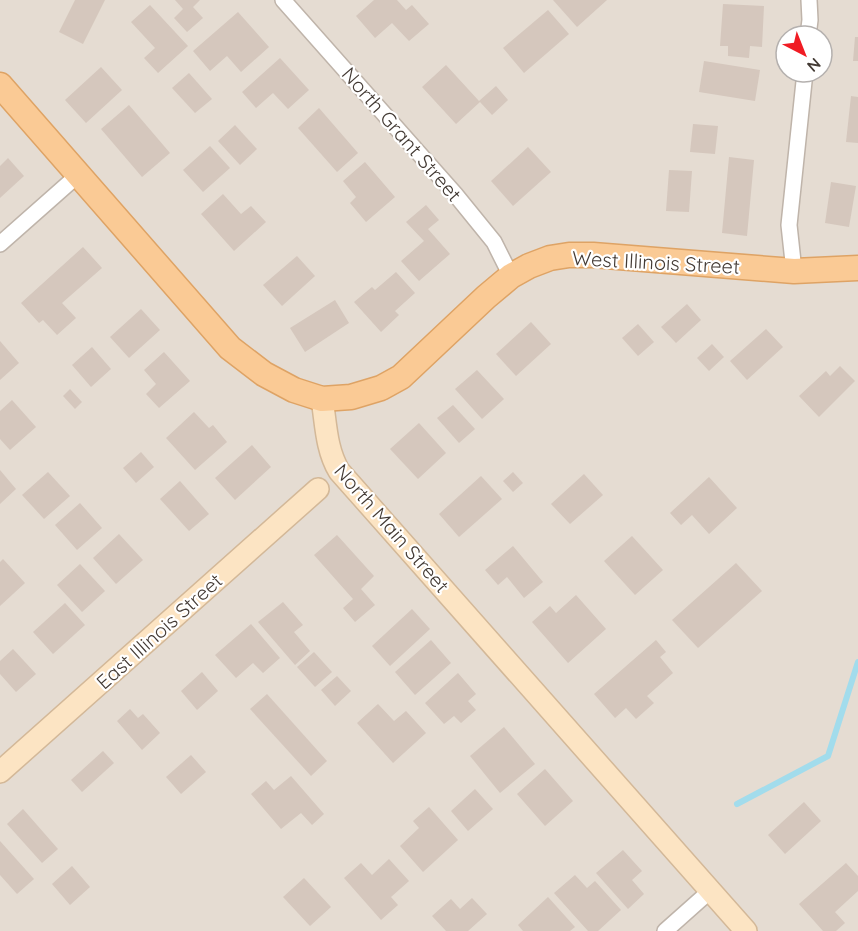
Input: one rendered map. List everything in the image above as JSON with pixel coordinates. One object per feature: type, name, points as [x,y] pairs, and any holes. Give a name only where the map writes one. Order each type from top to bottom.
[{"type":"main road","points":[[0,85],[231,348],[264,375],[294,390],[322,399]]},
{"type":"main road","name":"West Illinois Street","points":[[322,399],[351,397],[381,388],[401,377],[511,276],[550,258],[593,255],[794,271],[858,268]]},
{"type":"street","name":"North Grant Street","points":[[283,0],[455,194],[494,242],[511,276]]},
{"type":"street","points":[[809,0],[810,24]]},
{"type":"street","points":[[794,271],[789,225],[804,84]]},
{"type":"street","points":[[0,244],[78,175]]},
{"type":"street","name":"North Main Street","points":[[322,399],[328,446],[332,460],[339,471],[746,931]]},
{"type":"street","name":"East Illinois Street","points":[[0,772],[318,489]]},
{"type":"street","points":[[664,931],[710,891]]},
{"type":"shaded area","points":[[0,0],[858,0],[858,931],[0,931]]},
{"type":"building","points":[[75,0],[105,0],[83,44],[59,32]]},
{"type":"building","points":[[175,0],[200,0],[193,7],[203,18],[187,32],[174,18],[183,9]]},
{"type":"building","points":[[374,0],[397,0],[406,10],[412,5],[429,24],[409,41],[392,23],[375,38],[356,16]]},
{"type":"building","points":[[553,0],[607,0],[577,27]]},
{"type":"building","points":[[723,4],[764,6],[762,47],[750,46],[749,58],[728,56],[728,46],[720,46]]},
{"type":"building","points":[[150,5],[188,46],[158,73],[144,58],[155,48],[131,22]]},
{"type":"building","points":[[548,10],[569,34],[524,73],[503,48]]},
{"type":"building","points":[[238,12],[269,47],[241,72],[227,56],[210,71],[193,51]]},
{"type":"building","points":[[855,37],[858,37],[858,61],[853,61]]},
{"type":"building","points":[[280,58],[309,90],[288,109],[273,93],[256,108],[242,92]]},
{"type":"building","points":[[704,61],[760,70],[755,101],[699,92]]},
{"type":"building","points":[[446,65],[479,101],[496,86],[508,100],[492,115],[480,102],[456,124],[422,87]]},
{"type":"building","points":[[101,67],[122,90],[86,123],[65,100]]},
{"type":"building","points":[[189,73],[212,99],[195,113],[172,88]]},
{"type":"building","points":[[851,96],[858,97],[858,143],[846,142]]},
{"type":"building","points":[[129,105],[170,153],[142,177],[101,129]]},
{"type":"building","points":[[319,108],[358,153],[337,172],[298,128]]},
{"type":"building","points":[[693,124],[718,126],[715,154],[690,152]]},
{"type":"building","points":[[235,125],[257,149],[240,165],[218,141]]},
{"type":"building","points":[[210,146],[230,168],[203,192],[183,170]]},
{"type":"building","points":[[528,147],[551,172],[513,206],[491,181]]},
{"type":"building","points":[[729,157],[754,160],[747,236],[722,233]]},
{"type":"building","points":[[8,158],[24,176],[0,198],[0,166]]},
{"type":"building","points":[[365,162],[395,197],[366,222],[350,203],[356,197],[343,181]]},
{"type":"building","points":[[669,170],[692,171],[689,212],[666,211]]},
{"type":"building","points":[[831,182],[856,186],[849,227],[825,223]]},
{"type":"building","points":[[223,194],[241,214],[251,206],[266,222],[234,251],[201,214]]},
{"type":"building","points":[[426,205],[439,220],[428,229],[450,254],[419,281],[401,261],[424,241],[406,222]]},
{"type":"building","points":[[83,247],[102,268],[62,303],[76,318],[57,335],[43,320],[39,323],[21,303]]},
{"type":"building","points":[[297,256],[315,276],[282,306],[263,285]]},
{"type":"building","points":[[396,272],[415,293],[395,311],[399,315],[381,332],[354,302],[372,287],[375,290]]},
{"type":"building","points":[[335,300],[349,323],[305,352],[290,328]]},
{"type":"building","points":[[687,304],[701,320],[676,343],[661,327]]},
{"type":"building","points":[[141,309],[160,330],[129,358],[110,337]]},
{"type":"building","points":[[531,322],[551,344],[516,376],[496,354]]},
{"type":"building","points":[[638,324],[654,342],[638,356],[622,338]]},
{"type":"building","points":[[766,329],[783,347],[747,380],[730,361]]},
{"type":"building","points":[[0,341],[19,363],[0,380]]},
{"type":"building","points":[[712,344],[724,357],[709,371],[697,358]]},
{"type":"building","points":[[92,347],[111,369],[91,387],[72,365]]},
{"type":"building","points":[[164,352],[190,381],[159,408],[146,394],[156,384],[144,370]]},
{"type":"building","points":[[840,366],[855,381],[819,417],[799,396],[826,371],[830,376]]},
{"type":"building","points":[[477,370],[504,399],[482,419],[455,389]]},
{"type":"building","points":[[70,389],[82,402],[75,409],[63,396]]},
{"type":"building","points":[[12,400],[36,427],[10,450],[0,439],[0,411]]},
{"type":"building","points":[[453,405],[475,429],[459,443],[437,418]]},
{"type":"building","points":[[194,412],[209,428],[213,425],[227,442],[195,470],[166,438]]},
{"type":"building","points":[[419,423],[446,453],[418,479],[390,449]]},
{"type":"building","points":[[252,445],[271,467],[235,500],[215,478]]},
{"type":"building","points":[[141,452],[154,467],[136,483],[123,468]]},
{"type":"building","points":[[0,470],[16,489],[0,504]]},
{"type":"building","points":[[48,472],[70,496],[44,519],[22,495]]},
{"type":"building","points":[[513,472],[523,483],[513,492],[503,481]]},
{"type":"building","points":[[584,474],[603,495],[570,524],[551,504]]},
{"type":"building","points":[[481,476],[502,499],[459,537],[439,514]]},
{"type":"building","points":[[709,477],[737,508],[709,534],[692,515],[681,525],[670,513]]},
{"type":"building","points":[[180,481],[209,514],[189,531],[160,499]]},
{"type":"building","points":[[80,503],[102,528],[77,550],[55,525]]},
{"type":"building","points":[[119,534],[143,560],[116,584],[93,558]]},
{"type":"building","points":[[337,535],[374,576],[361,589],[375,605],[355,622],[343,608],[353,599],[314,555]]},
{"type":"building","points":[[632,536],[663,570],[635,595],[604,561]]},
{"type":"building","points":[[513,546],[543,582],[524,598],[507,577],[498,585],[485,570]]},
{"type":"building","points":[[3,559],[25,583],[0,606],[0,562]]},
{"type":"building","points":[[736,563],[762,591],[698,648],[672,620]]},
{"type":"building","points":[[80,564],[105,591],[82,612],[57,585]]},
{"type":"building","points":[[576,595],[606,629],[568,663],[532,622],[550,606],[556,613]]},
{"type":"building","points":[[283,602],[303,625],[294,632],[310,651],[295,665],[258,622]]},
{"type":"building","points":[[65,603],[85,625],[53,654],[33,632]]},
{"type":"building","points":[[412,609],[430,629],[390,666],[372,646]]},
{"type":"building","points":[[251,624],[280,658],[263,673],[253,663],[236,678],[215,655]]},
{"type":"building","points":[[431,640],[451,663],[415,695],[395,672]]},
{"type":"building","points":[[656,640],[666,652],[660,657],[673,673],[647,696],[654,703],[636,719],[626,708],[615,718],[594,694]]},
{"type":"building","points":[[13,649],[36,674],[16,692],[0,674],[0,661]]},
{"type":"building","points":[[314,652],[332,672],[315,687],[297,667]]},
{"type":"building","points":[[202,672],[218,691],[197,710],[181,691]]},
{"type":"building","points":[[458,673],[476,694],[468,701],[476,710],[461,723],[454,716],[444,724],[425,703]]},
{"type":"building","points":[[337,676],[351,691],[335,706],[321,690]]},
{"type":"building","points":[[267,694],[327,761],[311,776],[250,709]]},
{"type":"building","points":[[378,704],[394,721],[406,711],[426,733],[393,763],[357,723]]},
{"type":"building","points":[[130,709],[138,718],[143,714],[160,733],[142,750],[117,721]]},
{"type":"building","points":[[504,727],[535,764],[500,793],[470,756]]},
{"type":"building","points":[[103,751],[114,763],[82,792],[71,780]]},
{"type":"building","points":[[191,755],[206,772],[181,794],[166,777]]},
{"type":"building","points":[[545,769],[573,801],[545,826],[517,794]]},
{"type":"building","points":[[291,776],[324,814],[312,825],[301,813],[281,829],[251,794],[266,781],[274,790]]},
{"type":"building","points":[[475,789],[493,809],[468,831],[451,811]]},
{"type":"building","points":[[804,802],[821,821],[785,854],[768,835]]},
{"type":"building","points":[[429,807],[458,840],[423,872],[400,846],[419,828],[413,821]]},
{"type":"building","points":[[23,809],[58,849],[42,863],[7,824]]},
{"type":"building","points":[[0,841],[34,879],[17,894],[0,875]]},
{"type":"building","points":[[623,850],[642,871],[632,880],[644,894],[628,909],[596,873]]},
{"type":"building","points":[[389,859],[409,881],[391,897],[398,905],[381,920],[344,878],[361,863],[372,875]]},
{"type":"building","points":[[846,863],[858,876],[858,891],[835,912],[845,923],[836,931],[823,931],[799,904]]},
{"type":"building","points":[[72,866],[90,887],[70,905],[52,884]]},
{"type":"building","points":[[575,875],[587,888],[595,881],[621,910],[598,931],[588,931],[554,893]]},
{"type":"building","points":[[304,878],[331,907],[310,926],[283,897]]},
{"type":"building","points":[[548,897],[575,927],[570,931],[523,931],[518,925]]},
{"type":"building","points":[[472,898],[487,914],[468,931],[446,931],[432,916],[451,899],[460,909]]},
{"type":"waterway","points":[[737,804],[828,756],[858,662]]}]
